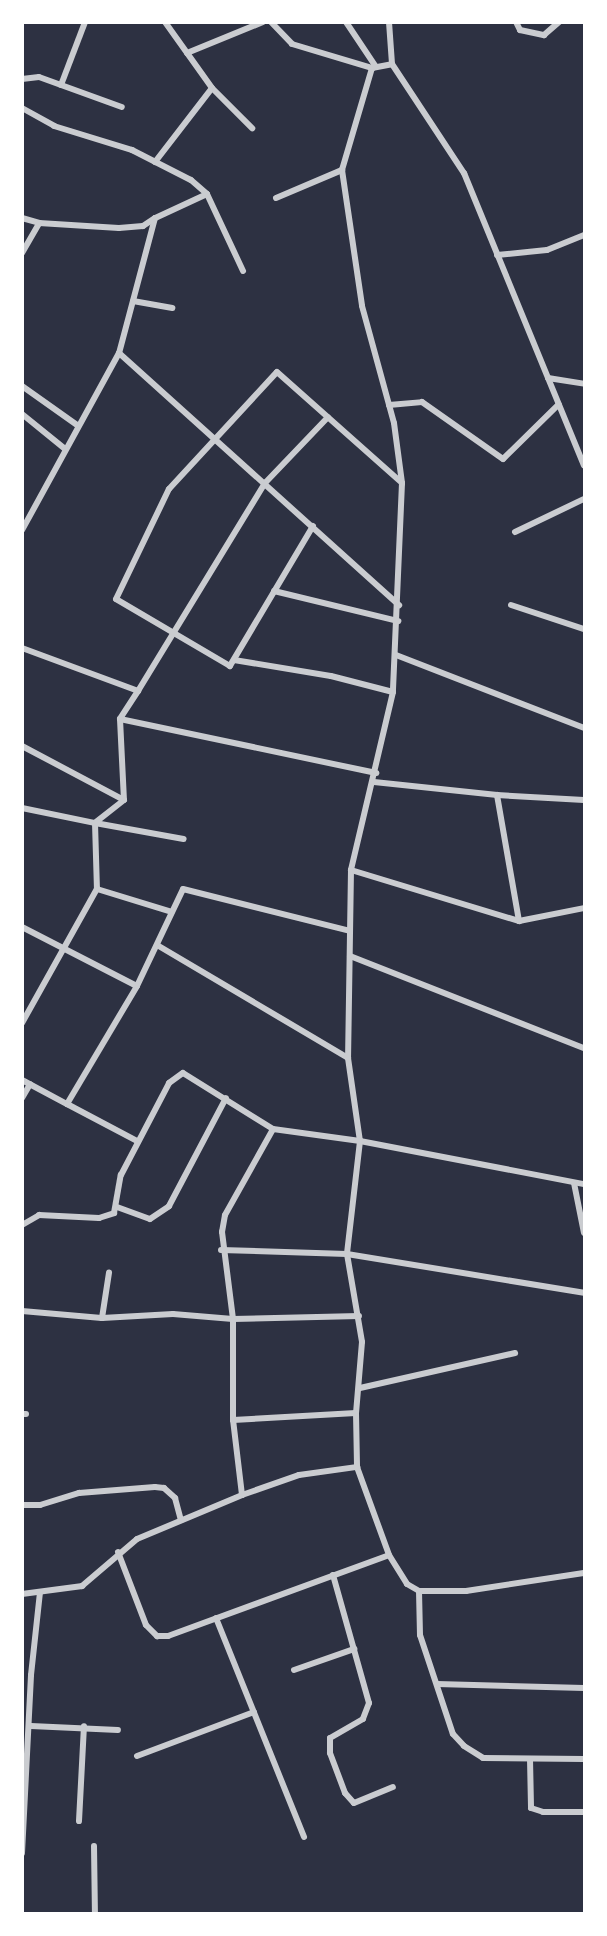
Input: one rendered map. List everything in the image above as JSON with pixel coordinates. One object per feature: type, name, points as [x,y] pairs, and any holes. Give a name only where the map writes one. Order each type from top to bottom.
[{"type":"street","points":[[61,85],[85,22]]},
{"type":"street","points":[[165,22],[212,88],[252,128]]},
{"type":"street","points":[[187,53],[263,22]]},
{"type":"street","points":[[271,22],[292,44],[374,68],[392,64]]},
{"type":"street","points":[[346,22],[374,68],[342,170],[362,306],[389,405],[402,483],[399,605],[393,692],[374,782],[351,870],[348,1058],[360,1141],[347,1254],[359,1316],[360,1388],[356,1413],[357,1467],[389,1554],[407,1584],[419,1591],[466,1591],[585,1573]]},
{"type":"street","points":[[389,22],[392,64],[464,173],[585,465]]},
{"type":"street","points":[[516,22],[520,30],[544,35],[559,22]]},
{"type":"street","points":[[22,79],[39,77],[122,107]]},
{"type":"street","points":[[155,162],[212,88]]},
{"type":"street","points":[[22,108],[54,126],[132,150],[191,180],[207,194],[243,271]]},
{"type":"street","points":[[276,198],[342,170]]},
{"type":"street","points":[[22,218],[39,223],[120,228],[143,226],[207,194]]},
{"type":"street","points":[[22,530],[77,425],[119,353],[155,218]]},
{"type":"street","points":[[22,253],[39,223]]},
{"type":"street","points":[[497,255],[547,250],[585,235]]},
{"type":"street","points":[[133,301],[172,308]]},
{"type":"street","points":[[119,353],[216,437],[399,605]]},
{"type":"street","points":[[313,526],[230,666],[116,599],[169,489],[277,372],[402,483]]},
{"type":"street","points":[[548,378],[585,384]]},
{"type":"street","points":[[22,386],[77,425]]},
{"type":"street","points":[[389,405],[422,402],[503,459],[559,404]]},
{"type":"street","points":[[22,414],[65,449]]},
{"type":"street","points":[[124,800],[120,719],[265,483],[328,417]]},
{"type":"street","points":[[515,532],[585,499]]},
{"type":"street","points":[[274,591],[398,621]]},
{"type":"street","points":[[512,605],[585,629]]},
{"type":"street","points":[[22,648],[138,691]]},
{"type":"street","points":[[396,655],[585,728]]},
{"type":"street","points":[[234,660],[331,676],[393,692]]},
{"type":"street","points":[[120,719],[376,773]]},
{"type":"street","points":[[22,746],[124,800]]},
{"type":"street","points":[[374,782],[497,795],[585,800]]},
{"type":"street","points":[[497,795],[519,921]]},
{"type":"street","points":[[95,823],[124,800]]},
{"type":"street","points":[[22,808],[184,839]]},
{"type":"street","points":[[22,1023],[97,889],[95,823]]},
{"type":"street","points":[[351,870],[519,921],[585,908]]},
{"type":"street","points":[[97,889],[172,912]]},
{"type":"street","points":[[67,1104],[137,986],[183,889],[350,932]]},
{"type":"street","points":[[22,927],[137,986]]},
{"type":"street","points":[[157,945],[348,1058]]},
{"type":"street","points":[[350,956],[585,1048]]},
{"type":"street","points":[[22,1225],[39,1215],[106,1216],[117,1207],[118,1183],[137,1141],[177,1073],[189,1075],[273,1129],[360,1141],[585,1184]]},
{"type":"street","points":[[22,1080],[137,1141]]},
{"type":"street","points":[[22,1098],[30,1084]]},
{"type":"street","points":[[117,1207],[150,1219],[169,1206],[226,1098]]},
{"type":"street","points":[[242,1495],[233,1420],[233,1319],[221,1250],[225,1215],[273,1129]]},
{"type":"street","points":[[574,1183],[585,1233]]},
{"type":"street","points":[[221,1250],[347,1254],[585,1293]]},
{"type":"street","points":[[102,1318],[109,1273]]},
{"type":"street","points":[[22,1311],[102,1318],[173,1314],[233,1319],[359,1316]]},
{"type":"street","points":[[360,1388],[515,1353]]},
{"type":"street","points":[[233,1420],[356,1413]]},
{"type":"street","points":[[22,1594],[82,1586],[118,1552],[137,1539],[242,1495],[299,1475],[357,1467]]},
{"type":"street","points":[[22,1505],[40,1505],[79,1493],[155,1486],[164,1488],[175,1498],[181,1520]]},
{"type":"street","points":[[118,1552],[151,1632],[168,1636],[389,1554]]},
{"type":"street","points":[[333,1575],[369,1703],[363,1719],[330,1738],[330,1753],[345,1793],[354,1803],[393,1787]]},
{"type":"street","points":[[419,1591],[420,1635],[453,1734],[473,1754],[483,1758],[585,1759]]},
{"type":"street","points":[[22,1853],[31,1726],[31,1675],[40,1592]]},
{"type":"street","points":[[216,1618],[304,1838]]},
{"type":"street","points":[[294,1670],[354,1649]]},
{"type":"street","points":[[22,1675],[31,1675]]},
{"type":"street","points":[[437,1684],[585,1688]]},
{"type":"street","points":[[137,1756],[254,1712]]},
{"type":"street","points":[[31,1726],[84,1726],[118,1730]]},
{"type":"street","points":[[79,1821],[84,1726]]},
{"type":"street","points":[[530,1759],[531,1808],[543,1812],[585,1812]]},
{"type":"street","points":[[94,1846],[95,1914]]}]
